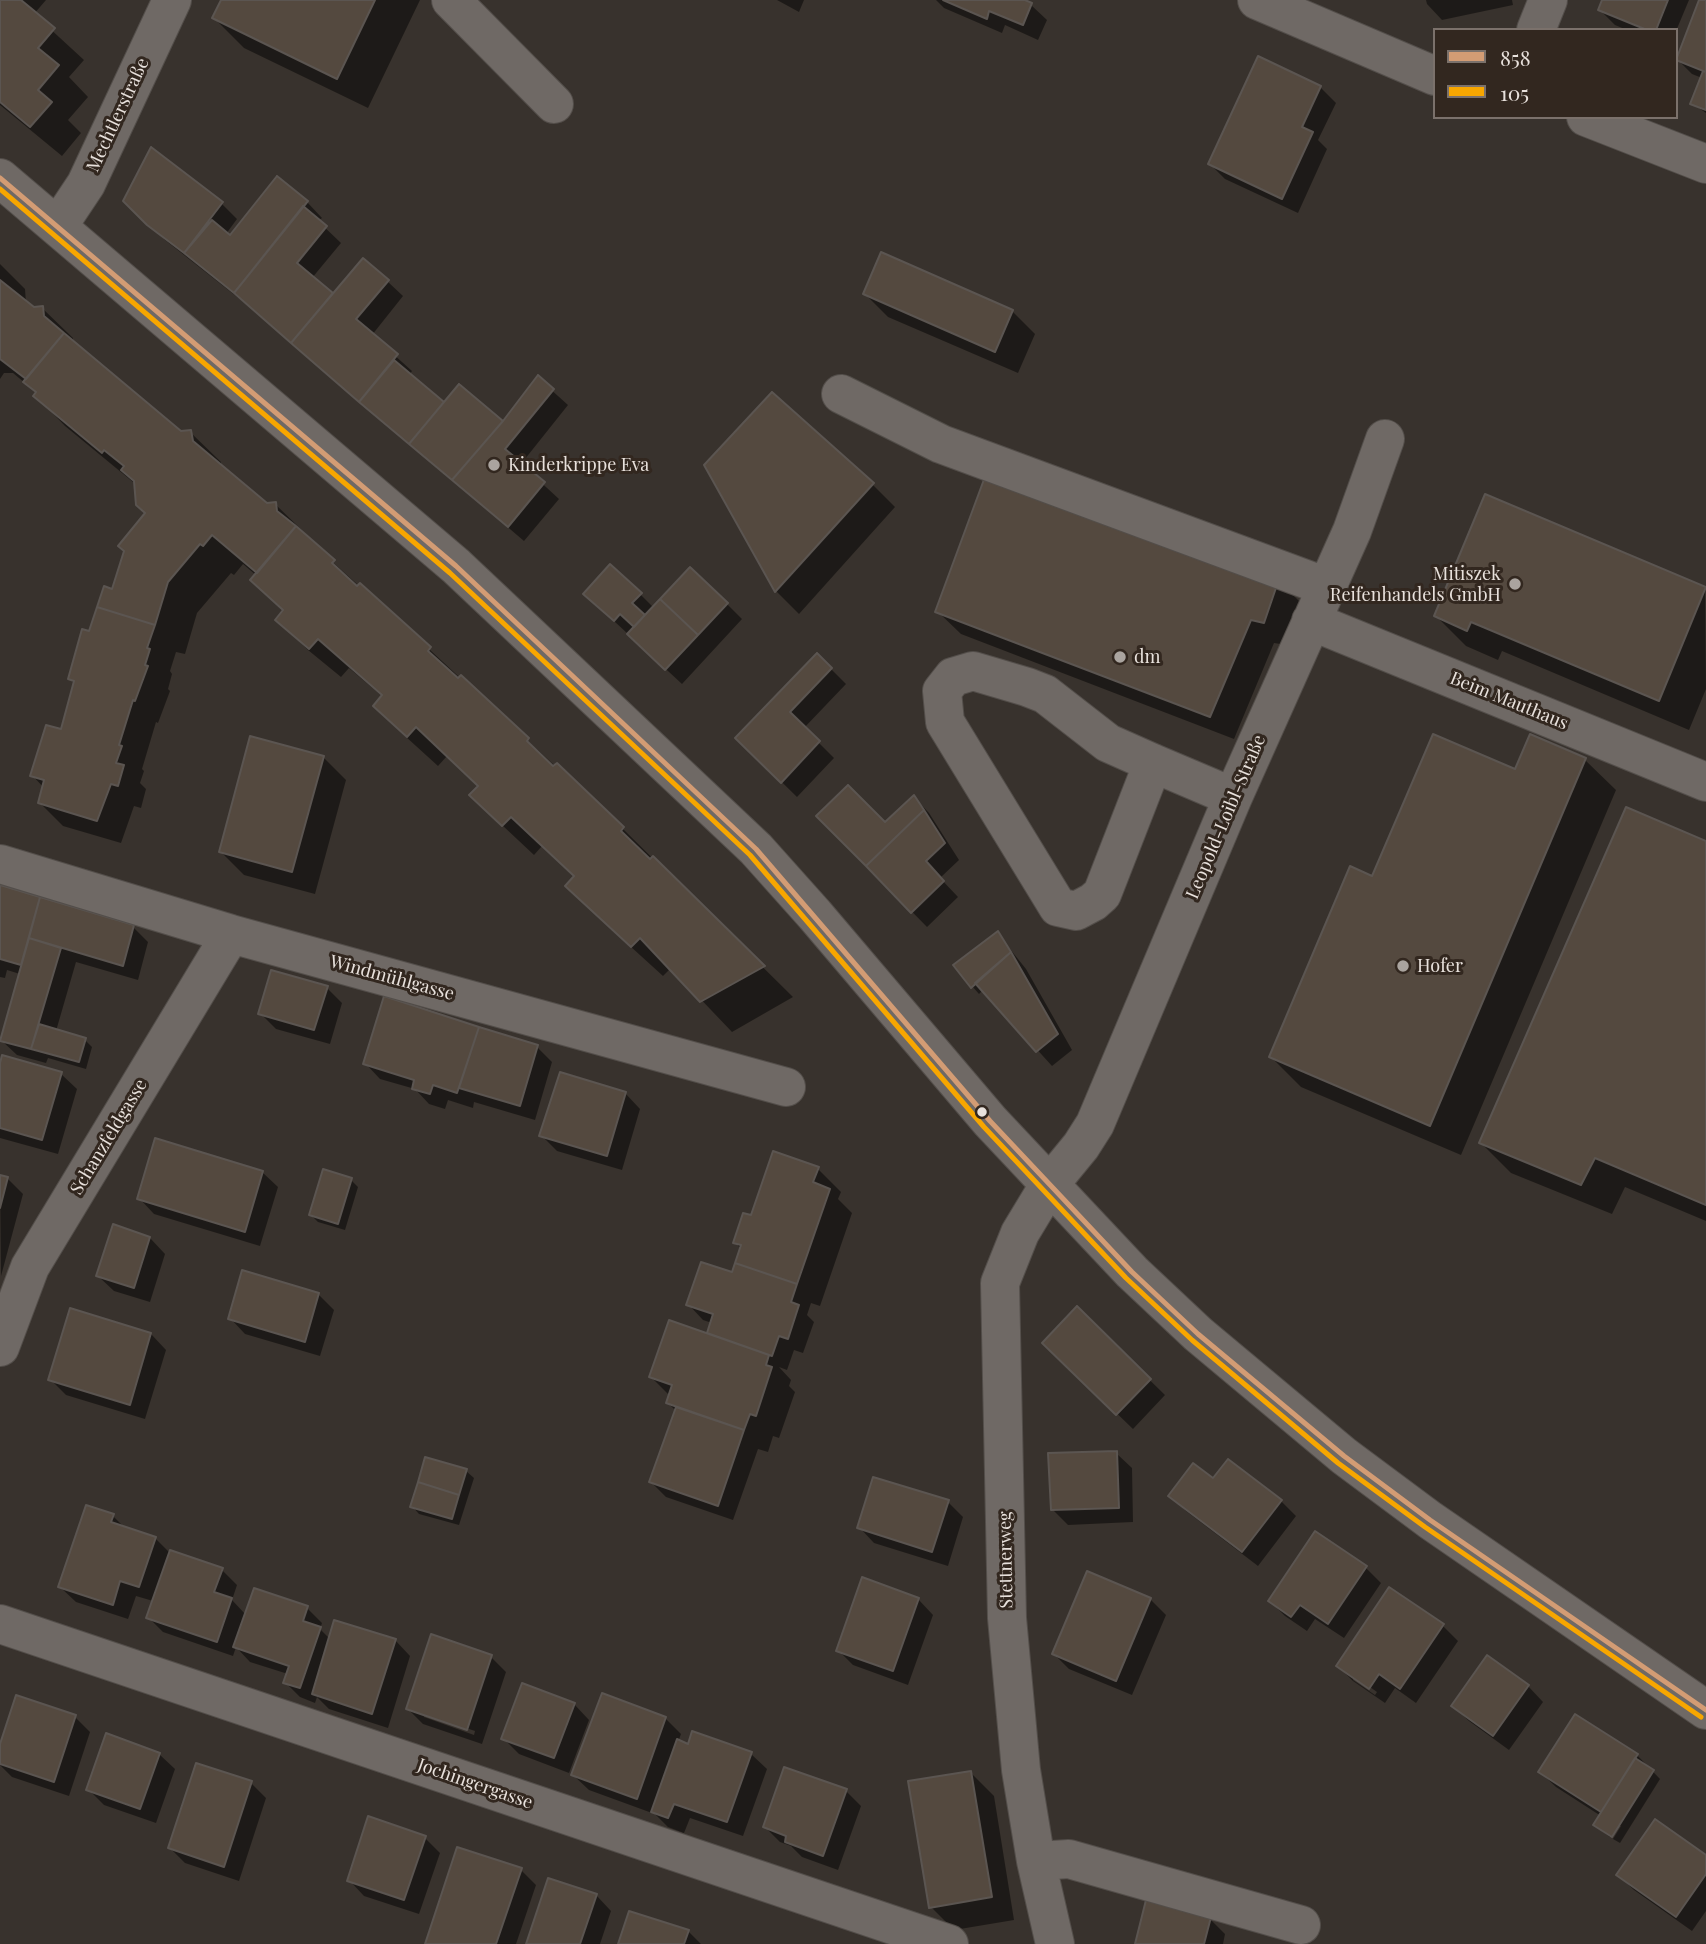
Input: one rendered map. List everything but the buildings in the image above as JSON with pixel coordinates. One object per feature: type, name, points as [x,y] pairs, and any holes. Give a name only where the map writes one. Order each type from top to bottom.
[{"type":"street","name":"Mechtlerstraße","points":[[58,226],[86,184],[172,0]]},
{"type":"street","points":[[451,0],[554,104]]},
{"type":"street","points":[[1257,0],[1433,75]]},
{"type":"street","points":[[1537,28],[1548,0]]},
{"type":"street","points":[[1591,119],[1706,164]]},
{"type":"street","points":[[0,178],[456,566],[756,849],[990,1121],[1132,1272],[1198,1334],[1344,1456],[1430,1520],[1702,1699]]},
{"type":"street","points":[[841,394],[941,444],[1327,587]]},
{"type":"street","name":"Leopold-Loibl-Straße","points":[[1049,1185],[1095,1124],[1233,797],[1352,531],[1385,439]]},
{"type":"street","name":"Beim Mauthaus","points":[[1311,621],[1706,782]]},
{"type":"street","points":[[1153,762],[1102,894],[1076,911],[1058,907],[945,722],[942,691],[953,677],[973,671],[1027,687],[1045,694],[1108,743],[1153,762],[1233,797]]},
{"type":"street","name":"Windmühlgasse","points":[[0,864],[231,934],[786,1087]]},
{"type":"street","name":"Schanzfeldgasse","points":[[0,1347],[30,1267],[231,934]]},
{"type":"street","name":"Stettnerweg","points":[[1049,1185],[1020,1233],[1000,1283],[1007,1618],[1021,1770],[1036,1861],[1055,1944]]},
{"type":"street","name":"Jochingergasse","points":[[0,1623],[949,1944]]},
{"type":"street","points":[[1036,1861],[1069,1859],[1301,1925]]},
{"type":"transit line","name":"858","points":[[0,178],[456,566],[756,849],[990,1121],[1132,1272],[1198,1334],[1344,1456],[1430,1520],[1706,1710]]},
{"type":"transit line","name":"105","points":[[0,189],[450,573],[750,855],[984,1127],[1126,1278],[1192,1340],[1338,1463],[1425,1527],[1701,1717]]},
{"type":"place","name":"Kinderkrippe Eva","points":[[494,465]]},
{"type":"place","name":"Mitiszek Reifenhandels GmbH","points":[[1515,584]]},
{"type":"place","name":"dm","points":[[1120,657]]},
{"type":"place","name":"Hofer","points":[[1403,966]]}]
